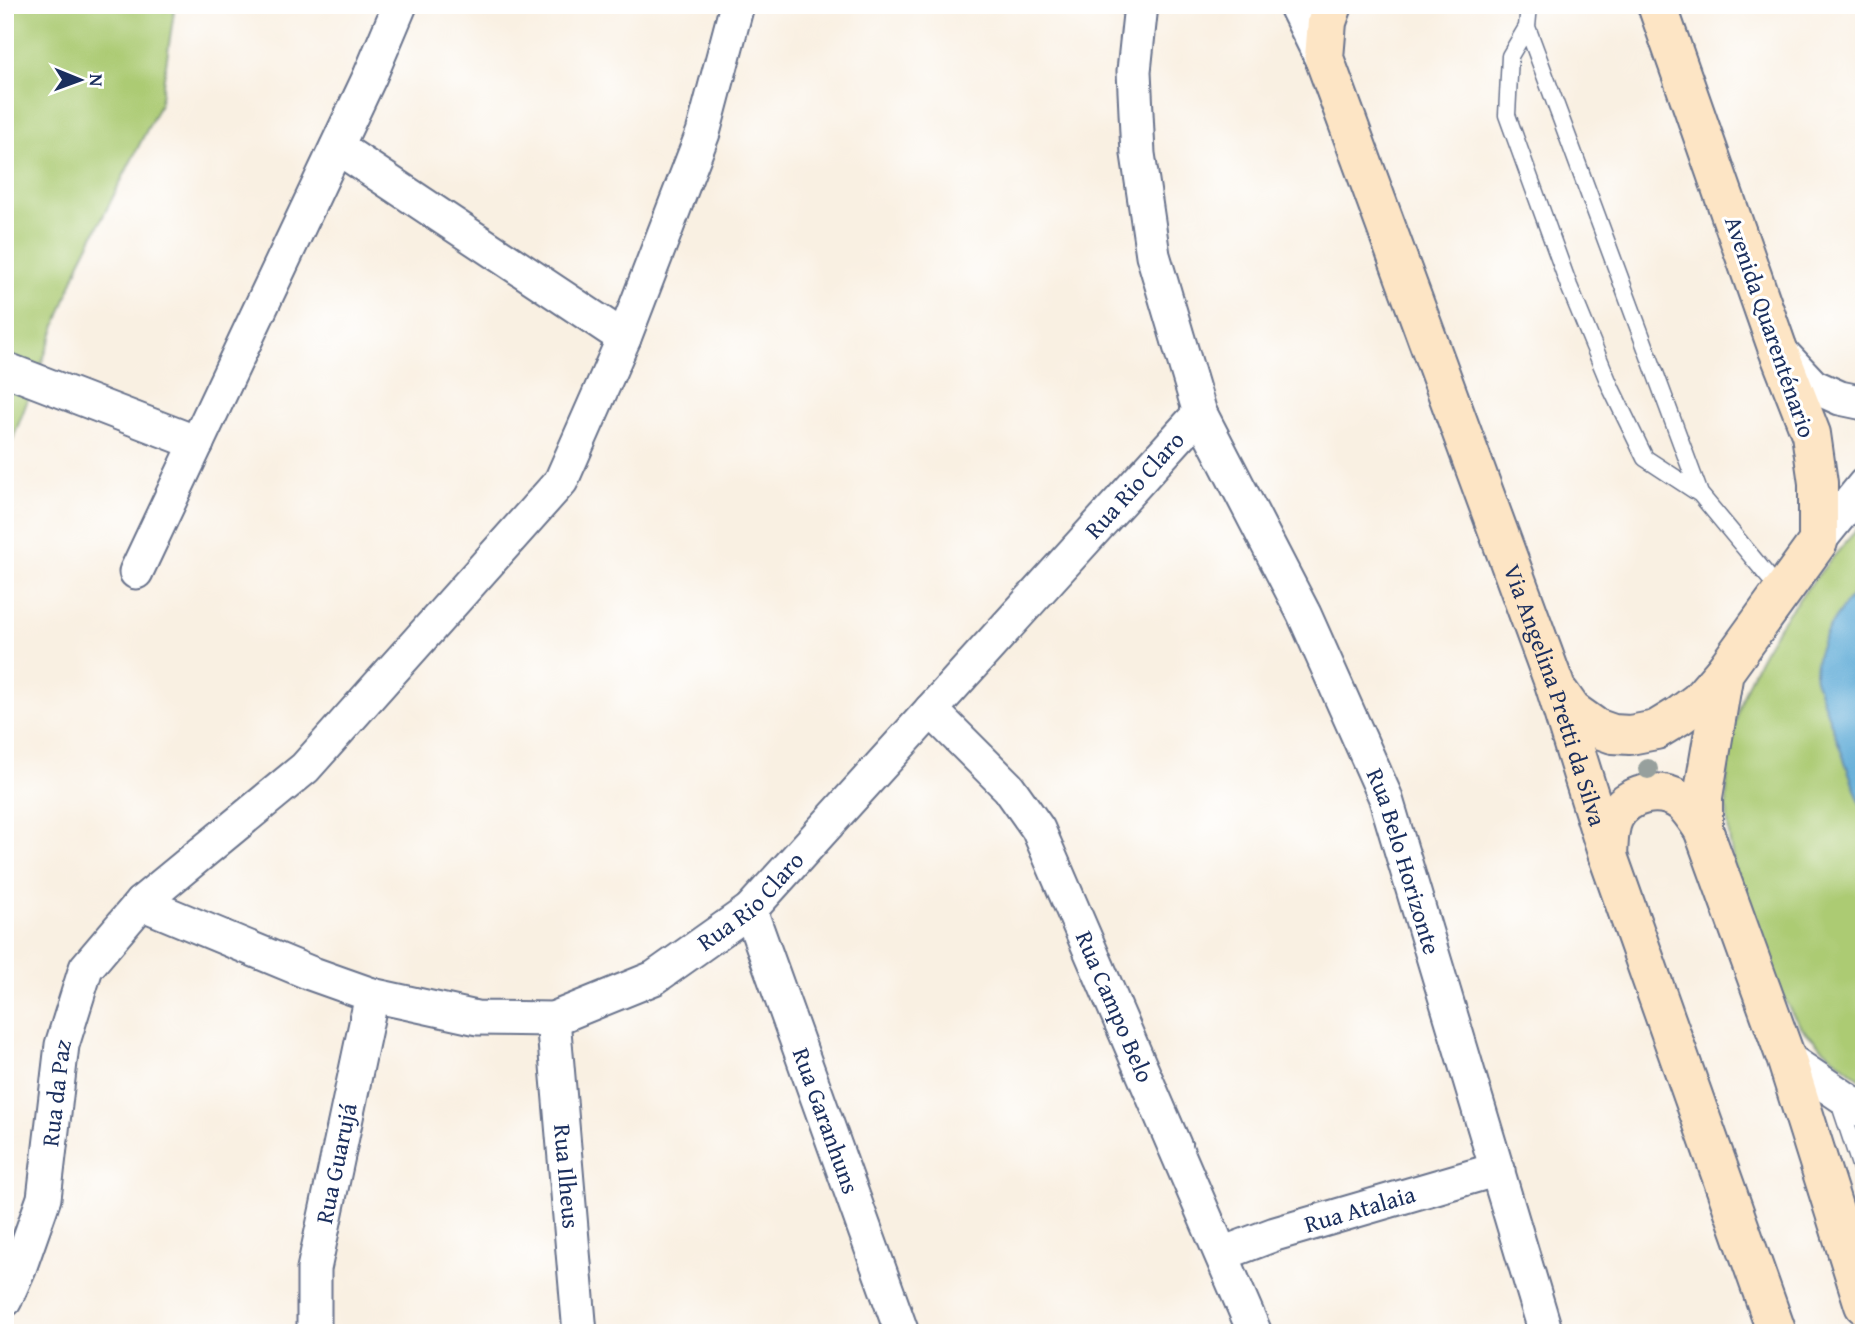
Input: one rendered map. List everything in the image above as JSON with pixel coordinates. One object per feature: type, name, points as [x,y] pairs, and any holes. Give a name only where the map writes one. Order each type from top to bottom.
[{"type":"main road","points":[[1324,58],[1327,22],[1333,5]]},
{"type":"main road","name":"Avenida Quarenténario","points":[[1657,5],[1777,347],[1811,434],[1818,483],[1818,542]]},
{"type":"main road","name":"Via Angelina Pretti da Silva","points":[[1324,58],[1554,683],[1608,856],[1777,1333]]},
{"type":"main road","points":[[1554,683],[1563,701],[1583,721],[1613,734],[1630,735],[1656,730],[1699,701],[1724,672],[1818,542]]},
{"type":"main road","points":[[1703,828],[1703,797],[1724,672]]},
{"type":"main road","points":[[1608,856],[1614,818],[1633,798],[1647,793],[1670,796],[1683,803],[1703,828],[1786,1058],[1864,1305]]},
{"type":"street","points":[[136,572],[337,147],[400,5]]},
{"type":"street","name":"Rua da Paz","points":[[5,1300],[44,1198],[62,1045],[86,968],[141,903],[305,768],[561,481],[624,338],[703,134],[737,5]]},
{"type":"street","name":"Rua Belo Horizonte","points":[[1141,5],[1134,71],[1140,167],[1153,255],[1200,413],[1304,614],[1385,796],[1546,1333]]},
{"type":"street","points":[[1298,5],[1324,58]]},
{"type":"street","points":[[337,147],[624,338]]},
{"type":"street","points":[[1777,347],[1813,386],[1840,398],[1864,403]]},
{"type":"street","points":[[5,369],[197,443]]},
{"type":"street","name":"Rua Rio Claro","points":[[141,903],[310,973],[372,995],[477,1018],[553,1019],[654,978],[750,911],[1200,413]]},
{"type":"street","points":[[1818,542],[1864,485]]},
{"type":"street","name":"Rua Campo Belo","points":[[931,710],[1009,788],[1038,829],[1223,1254],[1251,1332]]},
{"type":"street","name":"Rua Garanhuns","points":[[750,911],[902,1333]]},
{"type":"street","name":"Rua Guarujá","points":[[314,1333],[314,1269],[372,995]]},
{"type":"street","name":"Rua Ilheus","points":[[553,1019],[580,1333]]},
{"type":"street","points":[[1786,1058],[1864,1111]]},
{"type":"street","name":"Rua Atalaia","points":[[1223,1254],[1275,1234],[1498,1169]]},
{"type":"lane","points":[[1529,5],[1527,27],[1510,56],[1507,115],[1569,286],[1611,387],[1645,458],[1700,494],[1782,593]]},
{"type":"lane","points":[[1527,27],[1700,494]]},
{"type":"lane","points":[[1835,1091],[1864,1177]]},
{"type":"green space","points":[[5,5],[175,5],[160,104],[80,262],[5,460]]},
{"type":"green space","points":[[1864,521],[1864,1082],[1820,1046],[1802,1027],[1774,979],[1759,946],[1746,913],[1730,845],[1727,776],[1731,741],[1740,706],[1762,655],[1792,608]]},
{"type":"water","points":[[1864,580],[1864,814],[1815,679],[1819,652],[1830,626]]}]
